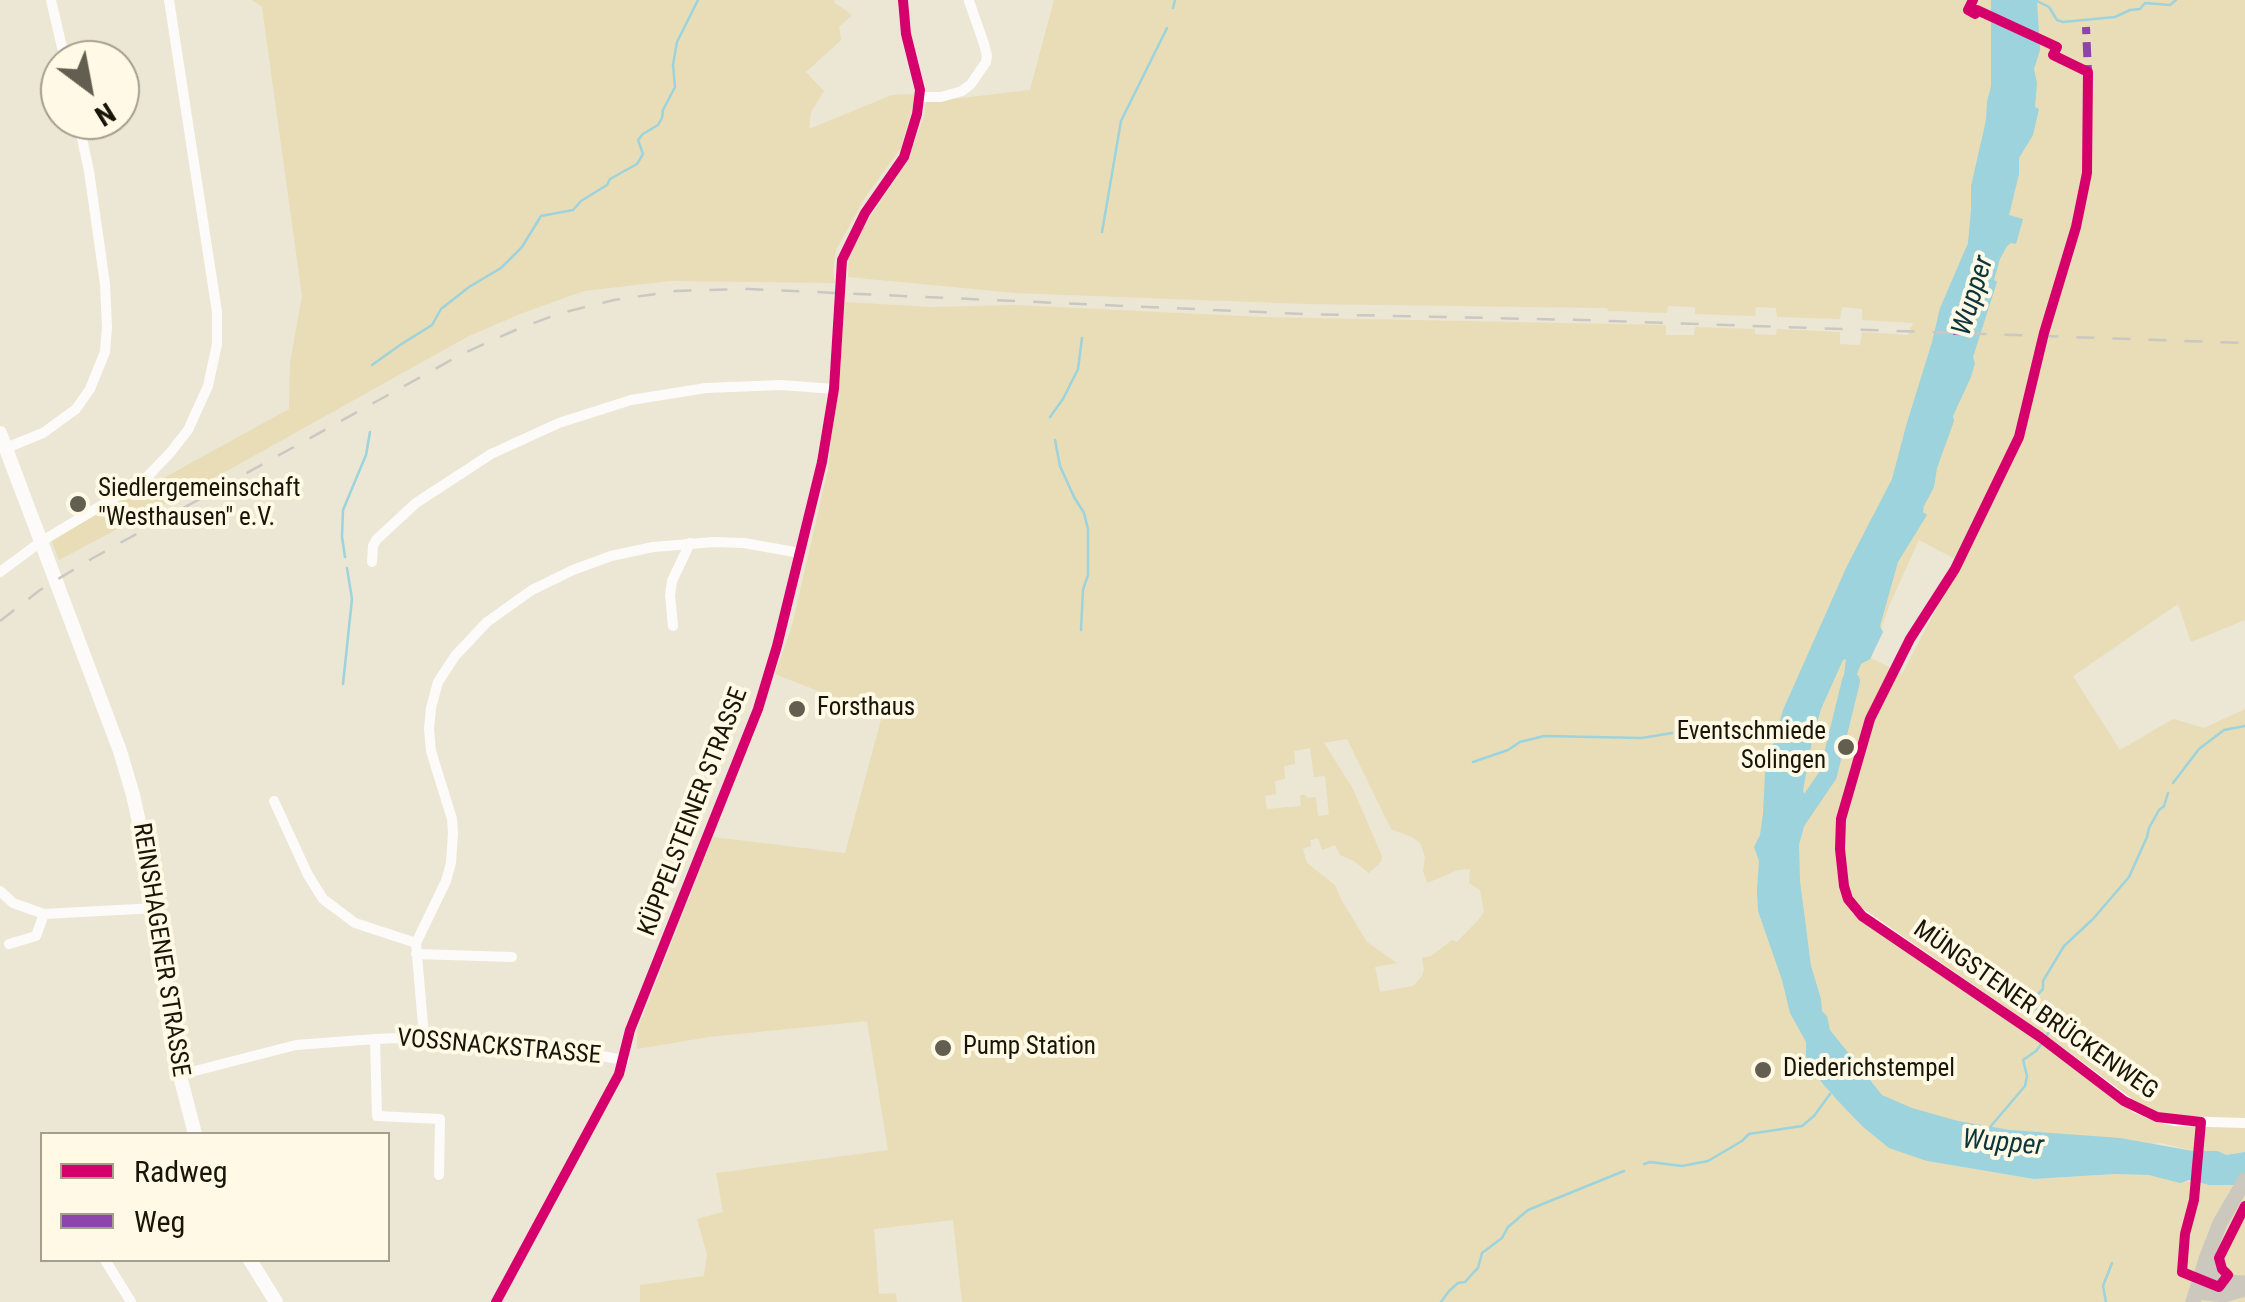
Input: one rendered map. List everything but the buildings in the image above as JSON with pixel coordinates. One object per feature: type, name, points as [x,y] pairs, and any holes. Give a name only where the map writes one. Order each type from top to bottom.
[{"type":"main road","name":"REINSHAGENER STRASSE","points":[[3,441],[133,795],[156,908],[168,1021],[194,1132]]},
{"type":"main road","points":[[2245,1180],[2220,1223],[2195,1297],[2245,1289]]},
{"type":"main road","points":[[2206,1259],[2223,1282],[2245,1289]]},
{"type":"main road","points":[[251,1262],[276,1302]]},
{"type":"main road","points":[[2234,1302],[2245,1289]]},
{"type":"street","points":[[50,0],[60,40]]},
{"type":"street","points":[[0,572],[144,480],[160,465],[188,430],[212,372],[217,312],[169,0]]},
{"type":"street","points":[[903,0],[920,97],[962,90],[978,76],[986,62],[969,1]]},
{"type":"street","name":"KÜPPELSTEINER STRASSE","points":[[496,1302],[619,1074],[630,1030],[758,709],[786,616],[822,462],[834,389],[842,260],[857,228],[904,157],[920,97]]},
{"type":"street","points":[[3,441],[43,433],[76,408],[90,389],[104,352],[105,284],[83,140]]},
{"type":"street","points":[[372,562],[376,540],[416,504],[491,454],[559,422],[631,400],[706,388],[781,385],[834,389]]},
{"type":"street","points":[[673,626],[672,581],[690,543]]},
{"type":"street","points":[[424,1038],[416,948],[451,863],[452,819],[430,751],[430,729],[438,682],[455,656],[501,610],[532,590],[573,570],[633,551],[690,543],[744,543],[800,554]]},
{"type":"street","points":[[274,802],[308,875],[336,911],[416,948],[512,957]]},
{"type":"street","points":[[0,891],[13,902],[44,914],[156,908]]},
{"type":"street","name":"MÜNGSTENER BRÜCKENWEG","points":[[1856,910],[2146,1114],[2174,1121],[2245,1123]]},
{"type":"street","points":[[9,944],[36,936],[44,914]]},
{"type":"street","name":"VOSSNACKSTRASSE","points":[[179,1075],[296,1045],[375,1039],[424,1038],[541,1047],[624,1060]]},
{"type":"street","name":"VOSSNACKSTRASSE","points":[[375,1039],[371,1111],[378,1116],[440,1118],[439,1174]]},
{"type":"street","points":[[106,1262],[131,1302]]},
{"type":"shaded area","points":[[252,0],[835,0],[852,15],[839,27],[841,40],[806,72],[824,91],[811,112],[809,129],[892,95],[914,94],[913,105],[901,148],[866,196],[836,250],[835,283],[670,281],[584,291],[467,337],[59,560],[51,540],[289,409],[290,363],[302,296],[262,7]]},
{"type":"shaded area","points":[[1054,0],[2024,0],[2037,8],[2037,0],[2245,0],[2245,620],[2191,642],[2178,604],[2073,676],[2120,750],[2173,719],[2204,728],[2245,709],[2245,1152],[2226,1155],[2161,1143],[2101,1148],[1924,1129],[1806,1048],[1806,1058],[1822,1083],[1862,1126],[1927,1161],[2034,1179],[2115,1174],[2209,1185],[2245,1182],[2245,1302],[962,1302],[953,1220],[874,1229],[879,1294],[896,1293],[897,1302],[640,1302],[640,1285],[704,1276],[707,1254],[697,1219],[723,1212],[716,1173],[888,1150],[867,1021],[709,1037],[637,1049],[637,1031],[713,837],[845,853],[882,716],[775,674],[792,626],[828,469],[845,302],[931,307],[1015,305],[1263,317],[1666,325],[1666,335],[1694,335],[1695,327],[1755,329],[1755,334],[1776,335],[1777,329],[1840,332],[1840,344],[1860,345],[1862,332],[1908,335],[1913,323],[1862,320],[1862,309],[1842,307],[1840,319],[1777,317],[1776,308],[1756,307],[1755,316],[1695,314],[1695,307],[1668,306],[1667,313],[1607,308],[1306,304],[1015,293],[848,277],[849,255],[908,160],[926,102],[1030,90]],"holes":[[[1919,540],[1961,562],[1902,674],[1871,658]],[[1347,739],[1391,829],[1421,844],[1427,883],[1470,869],[1469,883],[1480,890],[1484,912],[1457,942],[1452,940],[1422,958],[1422,976],[1413,986],[1380,992],[1375,967],[1397,963],[1367,942],[1335,885],[1307,863],[1303,849],[1311,846],[1310,840],[1318,838],[1322,850],[1335,845],[1340,855],[1369,873],[1382,856],[1352,787],[1324,743]],[[1310,748],[1314,777],[1325,776],[1329,815],[1318,816],[1316,797],[1306,795],[1300,795],[1301,806],[1267,809],[1265,796],[1276,794],[1275,781],[1285,779],[1284,766],[1295,764],[1294,751]]]},
{"type":"water","points":[[1991,0],[2037,0],[2040,50],[2034,69],[2035,107],[2039,109],[2033,135],[2019,158],[2009,215],[2023,219],[2016,244],[2007,246],[2000,259],[1971,377],[1953,416],[1934,487],[1924,506],[1927,515],[1898,562],[1880,626],[1883,632],[1870,659],[1861,664],[1846,701],[1841,700],[1846,659],[1821,709],[1803,791],[1809,802],[1799,845],[1811,966],[1830,1030],[1882,1095],[1958,1121],[2010,1130],[2120,1138],[2226,1155],[2245,1152],[2245,1182],[2235,1185],[2189,1180],[2180,1183],[2149,1175],[2034,1179],[1927,1161],[1889,1148],[1839,1102],[1806,1058],[1806,1042],[1790,1013],[1758,911],[1759,861],[1754,847],[1760,835],[1765,774],[1783,710],[1847,566],[1892,479],[1940,308],[1968,243],[1971,186],[1991,86]]},
{"type":"waterway","points":[[372,365],[432,325],[441,309],[501,268],[522,247],[541,216],[573,210],[610,179],[637,164],[643,154],[638,140],[658,125],[675,87],[677,42],[698,0]]},
{"type":"waterway","points":[[1173,8],[1175,0]]},
{"type":"waterway","points":[[2035,0],[2049,7],[2057,20],[2063,22],[2115,17],[2140,9],[2145,3],[2170,5],[2176,0]]},
{"type":"waterway","points":[[1102,232],[1121,121],[1167,28]]},
{"type":"waterway","points":[[1050,417],[1078,369],[1082,338]]},
{"type":"waterway","points":[[345,557],[343,510],[366,455],[370,432]]},
{"type":"waterway","points":[[1055,440],[1060,466],[1088,529],[1088,575],[1083,590],[1081,630]]},
{"type":"waterway","points":[[343,684],[352,599],[347,568]]},
{"type":"waterway","name":"Wupper","points":[[1796,822],[1828,775],[1851,681]]},
{"type":"waterway","points":[[2173,783],[2199,749],[2224,730],[2245,726]]},
{"type":"waterway","points":[[1473,762],[1544,736],[1642,738],[1672,733]]},
{"type":"waterway","points":[[1679,733],[1700,738],[1777,734]]},
{"type":"waterway","points":[[2047,1035],[2049,1030],[2034,998],[2043,989],[2043,981],[2064,946],[2129,877],[2168,793]]},
{"type":"waterway","points":[[1991,1126],[2025,1086],[2023,1060],[2043,1042]]},
{"type":"waterway","points":[[1644,1164],[1682,1166],[1708,1161],[1749,1134],[1802,1126],[1830,1094]]},
{"type":"waterway","points":[[1441,1302],[1478,1268],[1482,1253],[1528,1210],[1624,1171]]},
{"type":"waterway","points":[[2106,1302],[2103,1286],[2112,1263]]},
{"type":"ferry route","points":[[1977,10],[2057,47]]},
{"type":"railway","points":[[0,621],[40,590],[93,558],[464,353],[561,313],[676,291],[749,289],[1303,314],[2245,343]]},
{"type":"marked path","points":[[2081,68],[2088,72],[2086,27]]},
{"type":"marked path","points":[[1957,335],[1958,324]]},
{"type":"cycle path","points":[[496,1302],[619,1074],[630,1030],[758,709],[822,462],[834,389],[842,260],[865,213],[904,157],[917,114],[920,90],[906,34],[903,0]]},
{"type":"cycle path","points":[[1973,0],[1968,10],[1975,14],[1977,10],[2057,47],[2053,55],[2088,72],[2087,173],[2019,437],[1955,569],[1910,639],[1870,719],[1841,819],[1844,886],[1848,899],[1862,916],[2040,1037],[2124,1101],[2157,1117],[2201,1122],[2182,1272],[2219,1287],[2228,1275],[2219,1258],[2245,1206]]},
{"type":"place","name":"Siedlergemeinschaft \"Westhausen\" e.V.","points":[[78,504]]},
{"type":"place","name":"Forsthaus","points":[[797,709]]},
{"type":"place","name":"Eventschmiede Solingen","points":[[1846,747]]},
{"type":"place","name":"Pump Station","points":[[943,1048]]},
{"type":"place","name":"Diederichstempel","points":[[1763,1070]]}]
